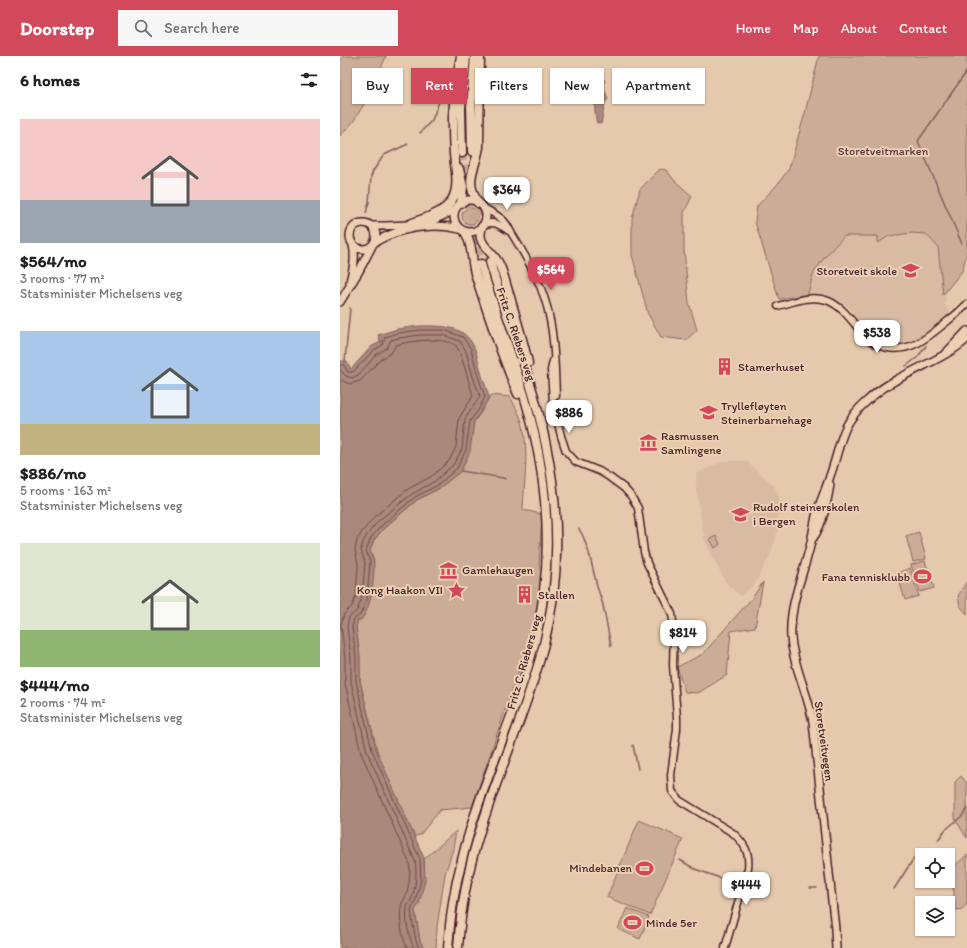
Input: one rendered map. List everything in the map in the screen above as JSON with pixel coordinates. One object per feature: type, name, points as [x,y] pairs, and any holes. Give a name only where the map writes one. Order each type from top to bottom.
[{"type":"highway","points":[[458,206],[463,187],[453,117],[454,95],[461,56]]},
{"type":"highway","points":[[410,224],[442,210],[452,200],[456,185],[466,56]]},
{"type":"highway","points":[[472,151],[471,104],[475,56]]},
{"type":"highway","points":[[480,56],[479,146],[471,177],[473,194],[481,205]]},
{"type":"highway","points":[[482,226],[480,235],[482,244],[501,267],[522,335],[535,388],[543,430]]},
{"type":"highway","points":[[463,230],[470,241],[473,265],[502,353],[518,393],[528,410]]},
{"type":"highway","name":"Fritz C. Riebers veg","points":[[458,948],[461,910],[471,861],[485,816],[534,680],[544,642],[551,607],[556,556],[556,522],[552,477],[543,430],[528,376],[490,262]]},
{"type":"highway","name":"Fritz C. Riebers veg","points":[[448,948],[452,909],[462,859],[476,814],[524,678],[535,640],[542,605],[547,556],[546,519],[540,464],[528,410],[481,264]]},
{"type":"main road","points":[[349,285],[355,254],[350,237],[353,228],[361,223],[372,226],[394,227],[425,223],[446,215],[458,206],[471,200],[502,219],[509,227],[531,265],[548,310],[551,327],[553,361],[551,370],[552,393],[560,436],[568,454],[576,462],[599,471],[614,480],[624,488],[634,501],[639,515],[647,563],[672,614],[674,629],[677,729],[671,775],[672,790],[679,800],[733,833],[746,849],[748,868],[725,948]]},
{"type":"main road","points":[[481,205],[486,215],[482,226]]},
{"type":"main road","points":[[458,206],[454,220],[463,230]]},
{"type":"main road","points":[[353,245],[364,249],[394,233],[421,228],[444,226],[474,232],[482,226],[493,222],[512,233]]},
{"type":"main road","points":[[340,302],[374,244],[376,234],[372,226]]},
{"type":"main road","points":[[778,306],[811,298],[827,301],[843,310],[866,337],[876,345],[897,349],[910,347],[922,342],[967,304]]},
{"type":"main road","name":"Storetveitvegen","points":[[943,355],[967,331]]},
{"type":"main road","name":"Storetveitvegen","points":[[836,948],[812,722],[807,698],[794,658],[791,638],[791,618],[794,601],[811,542],[818,530],[826,504],[830,477],[846,428],[860,407],[872,396],[897,379],[959,346],[967,339]]},
{"type":"shaded area","name":"Storetveit skole","points":[[911,233],[926,234],[938,247],[943,295],[946,298],[945,305],[950,313],[929,332],[917,339],[900,344],[882,341],[873,337],[857,319],[851,309],[840,301],[825,294],[808,294],[813,274],[824,258],[844,236],[878,236],[878,243],[889,236]]},
{"type":"shaded area","name":"Rudolf steinerskolen i Bergen","points":[[723,461],[746,461],[774,486],[779,496],[778,531],[770,555],[754,585],[741,596],[726,583],[705,542],[696,489],[697,473]]},
{"type":"green space","points":[[343,56],[386,56],[381,68],[352,68],[352,104],[364,104],[353,122],[340,136],[340,61]]},
{"type":"green space","name":"Storetveitmarken","points":[[819,56],[967,56],[967,253],[962,271],[943,295],[938,247],[926,234],[911,233],[889,236],[878,243],[878,236],[844,236],[824,258],[813,274],[808,294],[779,299],[755,222],[757,206],[776,186],[789,169]]},
{"type":"green space","points":[[660,169],[666,170],[675,181],[692,196],[684,213],[684,250],[689,303],[697,330],[686,340],[661,337],[648,314],[632,255],[632,219],[640,189]]},
{"type":"green space","points":[[470,208],[476,210],[478,216],[476,222],[470,224],[464,222],[462,216],[464,210]]},
{"type":"green space","name":"Gamlehaugen","points":[[492,395],[510,397],[519,415],[523,426],[526,447],[523,510],[542,514],[539,565],[543,576],[538,617],[472,807],[440,810],[420,835],[415,836],[407,822],[379,757],[360,681],[360,657],[356,627],[374,561],[370,551],[374,540],[384,528],[417,500],[440,488],[472,432],[474,422],[482,411],[489,397]]},
{"type":"green space","points":[[919,532],[926,559],[913,562],[906,536]]},
{"type":"green space","points":[[716,536],[720,544],[715,548],[710,539]]},
{"type":"green space","name":"Fana tennisklubb","points":[[925,561],[934,588],[920,592],[911,565]]},
{"type":"green space","points":[[910,568],[919,596],[905,600],[897,573]]},
{"type":"green space","points":[[967,581],[967,614],[960,606],[958,596]]},
{"type":"green space","points":[[763,582],[755,627],[731,631],[727,675],[698,693],[685,692],[677,667],[703,654],[752,598]]},
{"type":"green space","points":[[961,776],[967,783],[967,838],[955,819],[955,782]]},
{"type":"green space","name":"Mindebanen","points":[[639,820],[683,839],[650,915],[607,897]]},
{"type":"green space","points":[[456,831],[453,849],[445,874],[437,927],[436,948],[424,948],[420,941],[415,910],[420,899],[423,886],[425,872],[424,859]]},
{"type":"green space","points":[[967,855],[967,904],[962,909],[956,910],[953,888],[955,888],[955,865]]},
{"type":"green space","name":"Minde 5er","points":[[627,908],[649,917],[640,939],[618,929]]},
{"type":"water","points":[[605,91],[608,99],[605,103],[601,124],[597,123],[595,104],[604,104]]},
{"type":"water","points":[[419,326],[451,328],[458,330],[470,339],[476,352],[489,398],[474,422],[470,451],[461,471],[440,488],[417,500],[384,528],[374,540],[370,551],[374,563],[372,593],[365,615],[361,620],[358,620],[356,627],[360,657],[360,681],[376,749],[424,858],[425,880],[419,904],[415,910],[420,941],[424,948],[340,948],[340,361],[347,361],[351,369],[372,346],[383,341],[380,341],[378,335],[397,329]]},
{"type":"waterway","points":[[962,244],[918,141],[967,71]]},
{"type":"waterway","points":[[420,133],[432,120],[438,104]]},
{"type":"waterway","points":[[366,213],[373,171],[384,155],[408,144]]},
{"type":"waterway","points":[[345,361],[350,308]]},
{"type":"waterway","points":[[919,355],[926,346]]},
{"type":"waterway","points":[[906,366],[918,357]]},
{"type":"waterway","points":[[461,471],[505,479]]},
{"type":"waterway","points":[[579,529],[589,553],[603,605],[611,646]]},
{"type":"waterway","points":[[633,745],[638,769]]},
{"type":"waterway","points":[[938,840],[945,830],[962,816],[967,808]]},
{"type":"waterway","points":[[894,889],[915,857]]},
{"type":"waterway","points":[[680,860],[695,869],[731,882]]},
{"type":"waterway","points":[[810,888],[817,888]]},
{"type":"tunnel","points":[[462,153],[467,197],[481,264]]},
{"type":"tunnel","points":[[476,196],[483,234]]},
{"type":"place","name":"Storetveit skole","points":[[910,271]]},
{"type":"place","name":"Stamerhuset","points":[[725,367]]},
{"type":"place","name":"Tryllefløyten Steinerbarnehage","points":[[708,413]]},
{"type":"place","name":"Rasmussen Samlingene","points":[[648,443]]},
{"type":"place","name":"Rudolf steinerskolen i Bergen","points":[[740,514]]},
{"type":"place","name":"Gamlehaugen","points":[[449,570]]},
{"type":"place","name":"Fana tennisklubb","points":[[923,577]]},
{"type":"place","name":"Kong Haakon VII","points":[[456,590]]},
{"type":"place","name":"Stallen","points":[[525,595]]},
{"type":"place","name":"Mindebanen","points":[[645,868]]},
{"type":"place","name":"Minde 5er","points":[[633,923]]}]
